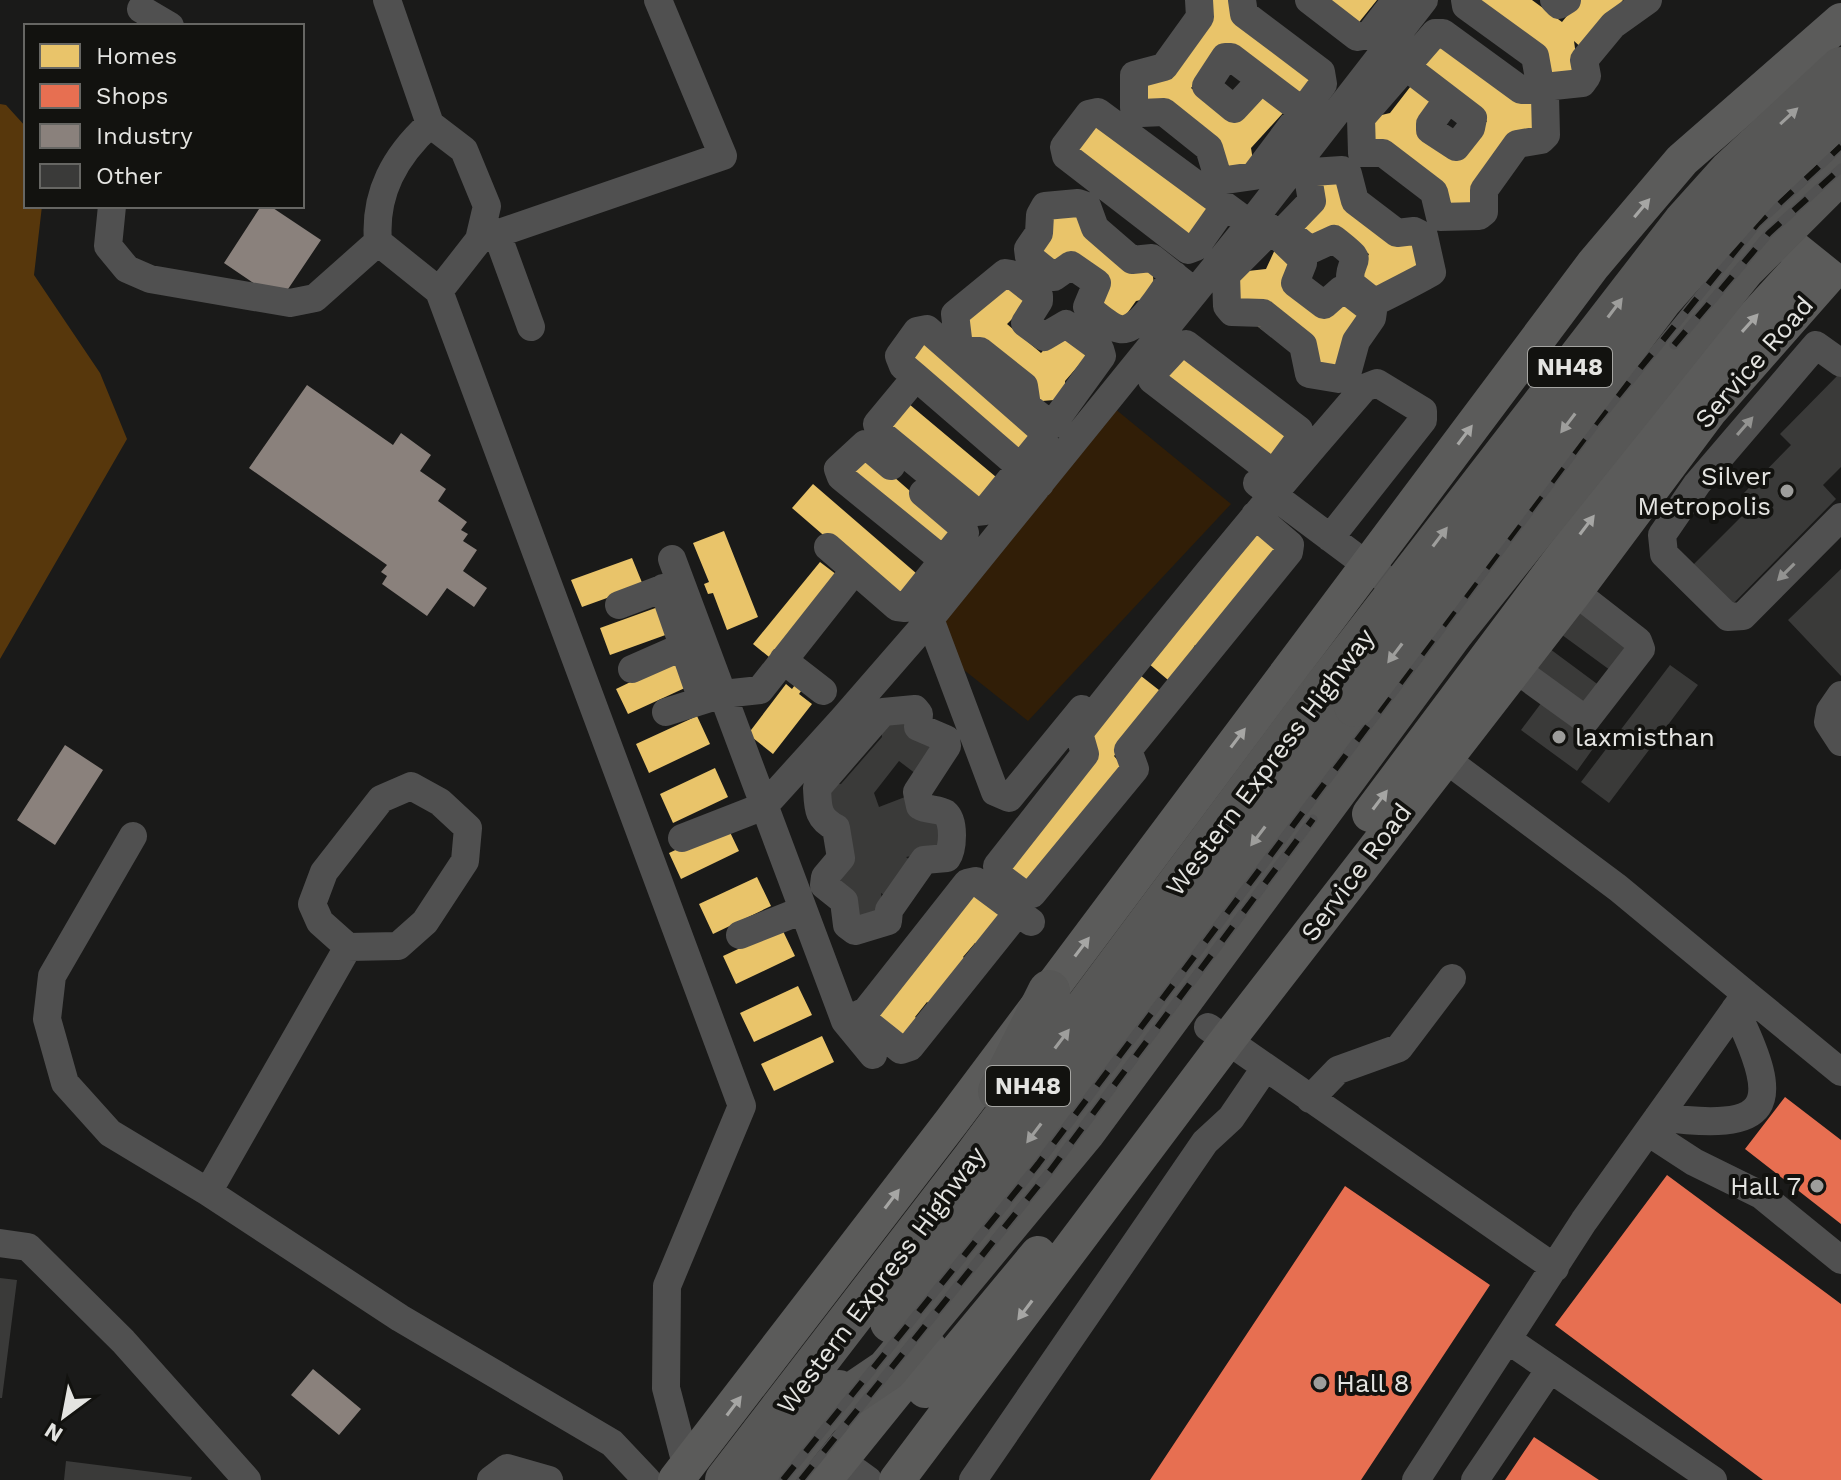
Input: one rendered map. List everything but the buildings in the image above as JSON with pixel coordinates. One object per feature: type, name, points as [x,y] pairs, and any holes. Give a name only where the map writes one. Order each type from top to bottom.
[{"type":"highway","name":"Western Express Highway","points":[[691,1478],[822,1414],[1684,222],[1729,172],[1841,68]]},
{"type":"highway","name":"Western Express Highway","points":[[691,1478],[973,1159],[1661,300],[1757,192],[1841,113]]},
{"type":"highway","points":[[822,1414],[887,1370],[1085,1131],[1453,632],[1715,303],[1808,260],[1841,172]]},
{"type":"highway","points":[[973,1159],[1006,1074],[1049,991]]},
{"type":"main road","points":[[691,1478],[1049,991],[1593,265],[1682,160],[1841,21]]},
{"type":"main road","points":[[1682,160],[1808,260]]},
{"type":"main road","points":[[850,1478],[1024,1232],[1643,406],[1808,260],[1841,192]]},
{"type":"main road","name":"Service Road","points":[[897,1480],[1053,1252],[1217,1034],[1272,962],[1444,758],[1459,718],[1508,665],[1692,437],[1734,361],[1808,260]]},
{"type":"main road","points":[[1272,962],[1459,718]]},
{"type":"main road","points":[[850,1478],[1053,1252]]},
{"type":"street","points":[[387,0],[430,124],[464,150],[487,206],[488,237],[531,327]]},
{"type":"street","points":[[439,291],[488,237],[723,156],[658,0]]},
{"type":"street","points":[[1199,0],[1200,17],[1164,67],[1134,75],[1134,108],[1141,113],[1164,112],[1209,148],[1219,181],[1254,176],[1314,120],[1396,59],[1435,33],[1443,33],[1521,90],[1540,90],[1545,96],[1546,135],[1541,140],[1517,144],[1484,190],[1484,212],[1479,216],[1440,217],[1434,192],[1383,153],[1362,153],[1361,118],[1396,59],[1405,3]]},
{"type":"street","points":[[1242,0],[1244,14],[1321,72],[1323,84],[1314,120],[1265,221],[1226,275],[1227,306],[1232,312],[1263,313],[1303,345],[1309,374],[1339,379],[1347,374],[1356,341],[1372,318],[1373,311],[1347,291],[1341,290],[1324,305],[1295,283],[1303,263],[1301,258],[1265,221]]},
{"type":"street","points":[[1309,0],[1357,37],[1369,35],[1405,3]]},
{"type":"street","points":[[1465,0],[1466,6],[1535,56],[1540,84],[1544,87],[1582,83],[1587,76],[1584,60],[1613,25],[1648,0]]},
{"type":"street","points":[[1554,0],[1559,5],[1567,0]]},
{"type":"street","points":[[141,9],[167,24]]},
{"type":"street","points":[[1396,59],[1448,99]]},
{"type":"street","points":[[1261,80],[1314,120]]},
{"type":"street","points":[[1184,284],[1152,258],[1132,260],[1095,228],[1087,206],[1078,203],[1045,206],[1040,215],[1039,233],[1028,249],[1029,257],[1054,277],[1071,265],[1097,283],[1087,307],[1119,329],[1128,329],[1265,221],[1312,201],[1308,177],[1312,172],[1342,170],[1348,174],[1355,201],[1397,233],[1414,231],[1424,236],[1432,272],[1406,283],[1383,301],[1374,302],[1350,283],[1357,262],[1355,255],[1334,239],[1310,250],[1265,221],[1225,206],[1098,112],[1089,114],[1064,147],[1066,156],[1188,250],[1196,247],[1225,206]]},
{"type":"street","points":[[430,124],[406,146],[389,173],[376,216],[378,242],[439,291],[742,1106],[667,1286],[666,1388],[691,1478]]},
{"type":"street","points":[[112,208],[108,246],[127,269],[150,279],[274,301],[290,303],[315,298],[378,242]]},
{"type":"street","points":[[1005,273],[1011,274],[1039,296],[1025,323],[1044,337],[1066,324],[1100,349],[1102,356],[1063,434],[1027,406],[1024,386],[980,351],[964,351],[959,347],[955,314],[1005,273]]},
{"type":"street","points":[[828,547],[897,607],[905,608],[954,569],[1063,434],[1122,382],[1184,284]]},
{"type":"street","points":[[916,377],[877,424],[880,433],[976,512],[985,511],[1030,476],[1044,438],[1042,430],[927,329],[917,331],[899,356],[903,366],[916,377],[1030,476]]},
{"type":"street","points":[[1266,493],[1079,733],[1085,754],[997,866],[998,875],[1026,896],[1032,894],[1135,769],[1128,750],[1289,552],[1290,545],[1266,493],[1152,380],[1151,375],[1179,345],[1186,344],[1299,430],[1300,438],[1266,493]]},
{"type":"street","points":[[1841,363],[1816,345],[1772,394],[1692,437],[1662,535],[1664,554],[1728,617],[1743,616],[1841,517]]},
{"type":"street","points":[[1734,361],[1772,394]]},
{"type":"street","points":[[1122,382],[1453,632]]},
{"type":"street","points":[[930,619],[995,792],[1009,798],[1266,493],[1364,388],[1377,383],[1423,411],[1423,420],[1330,538]]},
{"type":"street","points":[[682,838],[764,806],[853,727],[883,712],[915,709],[919,714],[918,727],[946,739],[947,746],[917,792],[920,806],[944,812],[949,817],[952,850],[947,858],[924,860],[889,910],[888,921],[855,931],[847,925],[844,901],[824,885],[825,877],[841,858],[836,828],[821,821],[817,788],[853,727],[930,619],[954,569]]},
{"type":"street","points":[[666,712],[712,697],[760,690],[854,571]]},
{"type":"street","points":[[672,576],[712,697]]},
{"type":"street","points":[[619,605],[672,576]]},
{"type":"street","points":[[672,576],[682,647],[712,697],[764,806],[803,910],[873,1055]]},
{"type":"street","points":[[1508,665],[1584,721],[1640,652],[1638,641],[1569,587]]},
{"type":"street","points":[[632,669],[682,647]]},
{"type":"street","points":[[783,660],[823,691]]},
{"type":"street","points":[[1841,695],[1830,711],[1828,722],[1841,742]]},
{"type":"street","points":[[1444,758],[1618,888],[1741,1001],[1841,1072]]},
{"type":"street","points":[[411,786],[440,802],[468,828],[465,861],[425,922],[398,946],[348,947],[320,922],[312,904],[324,872],[381,799],[411,786]]},
{"type":"street","points":[[133,836],[52,976],[47,1019],[65,1083],[110,1133],[208,1192],[400,1318],[612,1443],[691,1478]]},
{"type":"street","points":[[976,881],[1024,917],[910,1047],[901,1050],[855,1016],[967,883],[976,881]]},
{"type":"street","points":[[740,935],[803,910]]},
{"type":"street","points":[[208,1192],[348,947]]},
{"type":"street","points":[[1310,1099],[1338,1070],[1399,1048],[1452,978]]},
{"type":"street","points":[[1416,1480],[1555,1268],[1741,1001]]},
{"type":"street","points":[[1653,1124],[1728,1120],[1751,1114],[1760,1106],[1764,1096],[1763,1080],[1741,1001]]},
{"type":"street","points":[[1217,1034],[1555,1268]]},
{"type":"street","points":[[973,1480],[1205,1142],[1231,1118],[1265,1068]]},
{"type":"street","points":[[1653,1124],[1694,1162],[1761,1195],[1841,1260]]},
{"type":"street","points":[[0,1243],[28,1247],[123,1341],[247,1480]]},
{"type":"street","points":[[1508,1340],[1713,1480]]},
{"type":"street","points":[[1475,1480],[1550,1369]]},
{"type":"street","points":[[491,1480],[507,1468],[549,1480]]},
{"type":"shaded area","points":[[0,104],[6,105],[24,125],[24,208],[42,208],[34,275],[100,373],[127,439],[0,659]]},
{"type":"shaded area","points":[[1114,408],[1231,504],[1028,721],[959,666],[942,622]]},
{"type":"railway","points":[[783,1480],[1038,1164],[1599,419],[1757,224],[1841,146]]},
{"type":"railway","points":[[1674,345],[1769,233],[1841,168]]},
{"type":"railway","points":[[801,1480],[1050,1171],[1313,819]]},
{"type":"place","name":"Silver Metropolis","points":[[1787,491]]},
{"type":"place","name":"laxmisthan","points":[[1559,737]]},
{"type":"place","name":"Hall 7","points":[[1817,1186]]},
{"type":"place","name":"Hall 8","points":[[1320,1383]]}]
